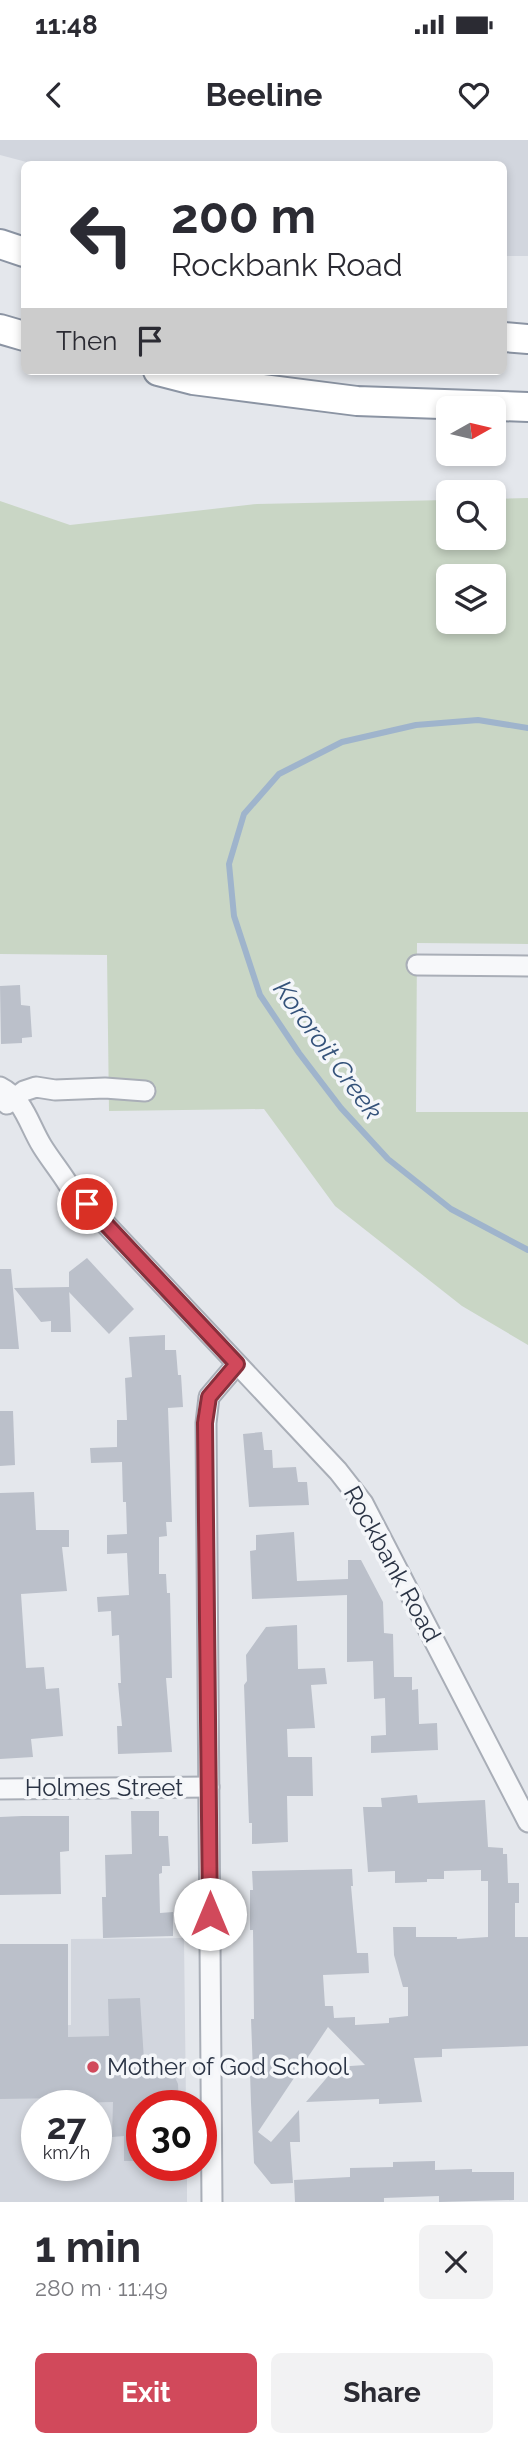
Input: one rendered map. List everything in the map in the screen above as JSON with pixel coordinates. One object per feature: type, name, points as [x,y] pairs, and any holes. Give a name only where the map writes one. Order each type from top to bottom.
[{"type":"highway","points":[[0,244],[21,251]]},
{"type":"highway","points":[[0,328],[21,335]]},
{"type":"highway","points":[[507,337],[528,339]]},
{"type":"highway","points":[[174,375],[193,380],[356,401],[528,407]]},
{"type":"street","points":[[417,965],[528,966]]},
{"type":"street","points":[[6,1097],[36,1087],[145,1091]]},
{"type":"street","name":"Rockbank Road","points":[[6,1097],[33,1153],[51,1173],[68,1184],[338,1471],[363,1503],[528,1822]]},
{"type":"street","points":[[212,2202],[205,1423],[209,1397],[237,1364]]},
{"type":"street","name":"Holmes Street","points":[[0,1789],[209,1787]]},
{"type":"shaded area","points":[[0,140],[528,140],[528,256],[507,256],[507,161],[23,161],[0,155]]},
{"type":"shaded area","name":"Mother of God School","points":[[184,1938],[186,2090],[126,2090],[126,2181],[187,2181],[187,2202],[0,2202],[0,2028],[71,2025],[71,1939]]},
{"type":"green space","points":[[528,498],[528,944],[417,943],[416,1112],[528,1112],[528,1345],[462,1306],[335,1206],[264,1109],[109,1111],[107,955],[0,954],[0,501],[70,525],[257,504],[436,500],[436,550],[506,550],[506,499]]},
{"type":"building","points":[[20,985],[21,1005],[30,1006],[32,1037],[22,1038],[22,1043],[1,1044],[0,986]]},
{"type":"building","points":[[87,1258],[134,1309],[109,1334],[69,1292],[69,1272]]},
{"type":"building","points":[[0,1269],[11,1269],[19,1349],[0,1349]]},
{"type":"building","points":[[69,1287],[71,1332],[51,1332],[51,1321],[41,1322],[14,1288]]},
{"type":"building","points":[[165,1335],[165,1350],[176,1350],[183,1407],[168,1408],[172,1522],[166,1522],[167,1536],[159,1537],[159,1574],[166,1574],[167,1593],[170,1593],[172,1678],[166,1678],[172,1752],[118,1754],[117,1726],[122,1726],[118,1683],[121,1683],[119,1635],[112,1636],[111,1611],[98,1612],[97,1597],[129,1595],[127,1553],[107,1554],[107,1535],[127,1534],[126,1502],[123,1502],[122,1462],[91,1463],[90,1448],[117,1447],[117,1420],[127,1420],[125,1378],[132,1377],[129,1337]]},
{"type":"building","points":[[0,1411],[13,1411],[15,1465],[0,1466]]},
{"type":"building","points":[[262,1432],[264,1450],[272,1450],[273,1468],[296,1467],[298,1482],[307,1482],[309,1505],[249,1507],[243,1434]]},
{"type":"building","points":[[34,1492],[36,1530],[69,1530],[69,1547],[62,1547],[67,1591],[21,1594],[26,1668],[44,1667],[46,1689],[59,1688],[63,1736],[31,1739],[33,1757],[0,1759],[0,1493]]},
{"type":"building","points":[[294,1532],[297,1581],[348,1579],[348,1560],[361,1560],[383,1602],[384,1633],[393,1634],[394,1677],[412,1677],[412,1690],[418,1689],[419,1724],[437,1723],[438,1750],[371,1753],[371,1736],[386,1735],[385,1698],[374,1699],[373,1661],[347,1662],[347,1595],[252,1599],[250,1551],[256,1550],[256,1535]]},
{"type":"building","points":[[297,1625],[298,1669],[325,1668],[327,1684],[311,1685],[315,1728],[287,1729],[288,1757],[312,1757],[313,1796],[287,1796],[288,1842],[252,1844],[244,1685],[247,1681],[246,1655],[266,1627]]},
{"type":"building","points":[[417,1795],[418,1803],[485,1800],[488,1847],[503,1848],[503,1854],[507,1854],[508,1883],[519,1883],[519,1903],[515,1903],[515,1937],[528,1937],[528,2046],[442,2049],[442,2057],[414,2058],[422,2102],[379,2104],[379,2099],[306,2102],[336,2067],[365,2065],[328,2027],[258,2132],[271,2142],[299,2110],[300,2142],[290,2142],[293,2183],[271,2184],[254,2163],[250,2072],[253,2072],[251,2019],[254,2019],[253,1930],[250,1930],[252,1871],[352,1869],[357,1953],[368,1953],[369,1973],[323,1975],[325,2006],[333,2006],[334,2018],[355,2017],[355,2025],[389,2023],[389,2018],[408,2016],[408,1987],[403,1987],[394,1955],[393,1927],[416,1927],[416,1937],[488,1937],[488,1881],[481,1881],[481,1870],[444,1871],[444,1879],[395,1883],[395,1871],[368,1872],[363,1807],[382,1807],[381,1798]]},
{"type":"building","points":[[131,1811],[159,1811],[159,1836],[168,1836],[170,1866],[162,1866],[162,1873],[159,1874],[160,1913],[173,1912],[173,1936],[103,1938],[105,1855],[132,1854]]},
{"type":"building","points":[[69,1816],[69,1851],[60,1852],[61,1894],[0,1895],[0,1817]]},
{"type":"building","points":[[0,1944],[68,1944],[68,2037],[109,2036],[108,1999],[140,1998],[144,2060],[160,2064],[174,2075],[178,2084],[178,2090],[126,2090],[126,2161],[124,2136],[112,2137],[112,2090],[21,2090],[21,2099],[0,2099]]},
{"type":"building","points":[[435,2161],[435,2170],[514,2172],[514,2200],[439,2202],[439,2196],[384,2198],[384,2202],[295,2202],[294,2180],[350,2177],[350,2168],[393,2167],[393,2162]]},
{"type":"waterway","name":"Kororoit Creek","points":[[528,728],[478,720],[416,725],[342,742],[279,774],[244,814],[229,864],[234,916],[260,995],[341,1108],[388,1159],[451,1209],[528,1250]]},
{"type":"place","name":"Mother of God School","points":[[93,2067]]},
{"type":"route","points":[[87,1204],[237,1364],[209,1397],[205,1423],[210,1914]]}]
